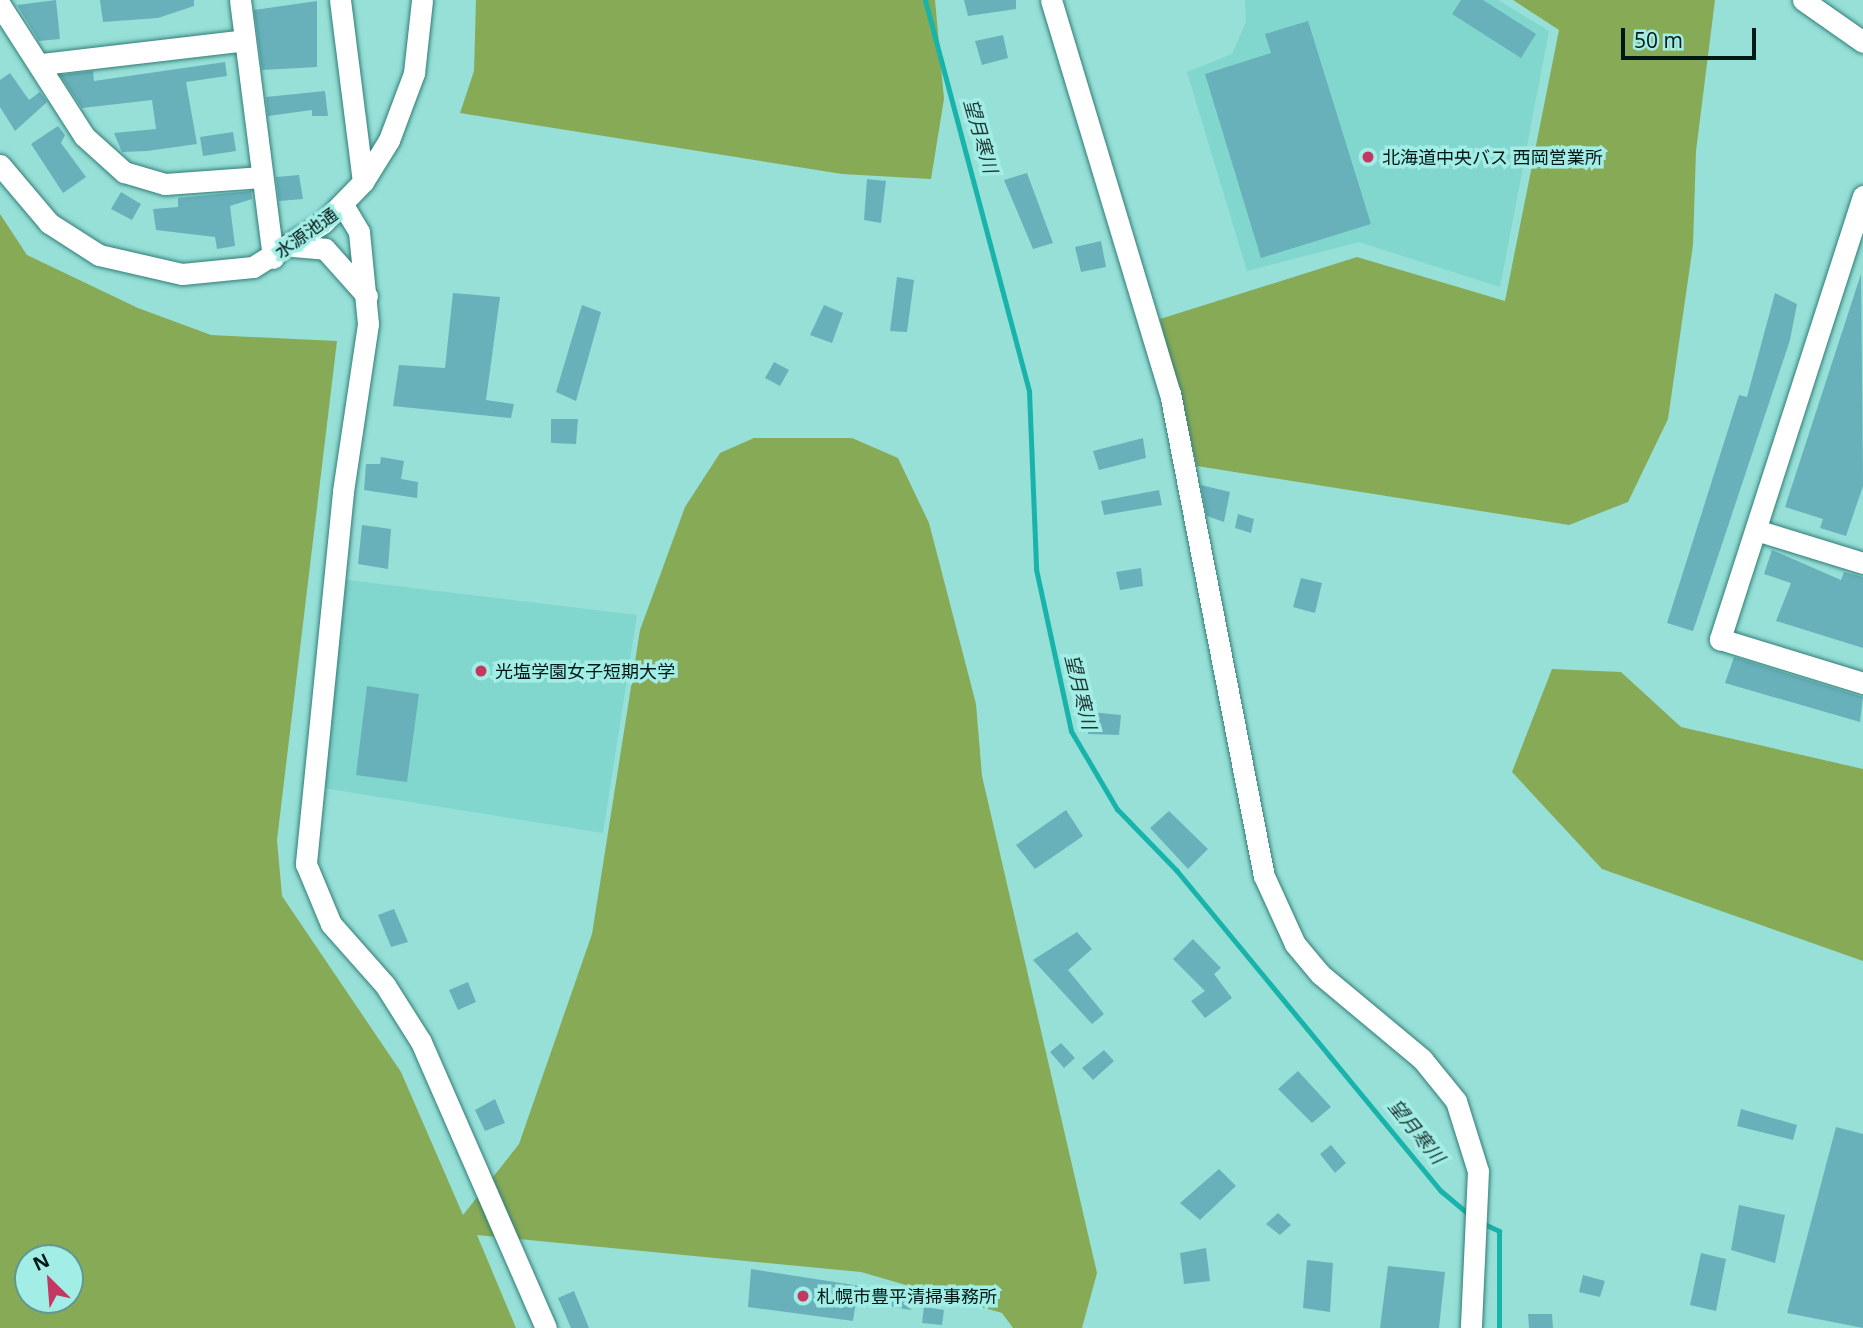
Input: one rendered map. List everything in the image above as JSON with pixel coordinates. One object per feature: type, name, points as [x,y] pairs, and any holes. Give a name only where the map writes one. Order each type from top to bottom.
[{"type":"street","points":[[240,0],[273,258]]},
{"type":"street","points":[[341,0],[363,182]]},
{"type":"street","name":"水源池通","points":[[0,165],[49,223],[131,266],[212,274],[273,258],[293,246],[343,205],[363,182],[389,141],[414,73],[422,0]]},
{"type":"street","points":[[1051,0],[1170,394],[1275,906],[1320,974],[1422,1059],[1456,1101],[1478,1171],[1471,1328]]},
{"type":"street","points":[[1803,0],[1863,42]]},
{"type":"street","points":[[0,5],[42,64],[84,136],[124,172],[165,184],[262,177]]},
{"type":"street","points":[[42,64],[245,40]]},
{"type":"street","points":[[1863,196],[1720,639],[1863,683]]},
{"type":"street","points":[[343,205],[359,232],[367,296],[306,864],[331,924],[385,985],[421,1042],[546,1328]]},
{"type":"street","points":[[293,246],[325,249],[367,296]]},
{"type":"street","points":[[1756,530],[1863,564]]},
{"type":"shaded area","name":"北海道中央バス 西岡営業所","points":[[1245,0],[1498,0],[1549,31],[1500,287],[1359,242],[1247,271],[1187,72],[1232,54],[1246,22]]},
{"type":"shaded area","name":"光塩学園女子短期大学","points":[[347,580],[637,615],[603,833],[317,787]]},
{"type":"green space","points":[[476,0],[935,0],[944,99],[931,179],[842,174],[460,113],[474,71]]},
{"type":"green space","points":[[1513,0],[1715,0],[1696,151],[1693,245],[1668,419],[1628,502],[1569,525],[1197,466],[1160,319],[1357,257],[1505,301],[1559,30]]},
{"type":"green space","points":[[0,214],[27,255],[138,308],[211,335],[337,341],[277,840],[282,896],[401,1072],[463,1215],[519,1144],[592,934],[640,630],[685,507],[720,453],[754,438],[852,438],[898,458],[929,523],[976,704],[982,776],[1097,1273],[1082,1328],[1013,1328],[1002,1313],[861,1272],[477,1235],[516,1328],[0,1328]]},
{"type":"green space","points":[[1552,669],[1621,672],[1681,727],[1863,769],[1863,961],[1602,869],[1512,772]]},
{"type":"building","points":[[56,0],[60,39],[39,41],[17,5]]},
{"type":"building","points":[[100,0],[194,0],[194,6],[158,18],[103,22]]},
{"type":"building","points":[[964,0],[1016,0],[1016,9],[968,16]]},
{"type":"building","points":[[1461,0],[1483,0],[1536,34],[1521,58],[1452,14]]},
{"type":"building","points":[[317,1],[317,67],[262,70],[254,10]]},
{"type":"building","points":[[1308,21],[1371,224],[1261,258],[1205,74],[1271,53],[1265,34]]},
{"type":"building","points":[[1003,35],[1008,58],[982,65],[975,41]]},
{"type":"building","points":[[225,62],[227,76],[186,82],[197,144],[147,151],[122,152],[114,133],[156,129],[152,100],[82,108],[60,75],[93,71],[94,81]]},
{"type":"building","points":[[10,73],[29,100],[40,92],[47,102],[15,131],[0,107],[0,80]]},
{"type":"building","points":[[325,91],[328,116],[312,116],[312,110],[268,116],[266,97]]},
{"type":"building","points":[[58,126],[65,135],[61,143],[86,177],[63,193],[31,144]]},
{"type":"building","points":[[233,132],[236,151],[203,156],[200,137]]},
{"type":"building","points":[[1027,173],[1053,243],[1033,249],[1004,180]]},
{"type":"building","points":[[299,175],[303,199],[279,201],[276,177]]},
{"type":"building","points":[[867,179],[886,181],[881,223],[864,220]]},
{"type":"building","points":[[251,191],[252,199],[230,206],[235,246],[217,249],[215,237],[156,230],[153,209],[178,207],[178,198]]},
{"type":"building","points":[[121,192],[141,204],[132,220],[111,209]]},
{"type":"building","points":[[1101,241],[1106,267],[1081,272],[1075,247]]},
{"type":"building","points":[[1861,274],[1863,486],[1846,536],[1820,528],[1823,519],[1785,507]]},
{"type":"building","points":[[897,277],[914,280],[907,332],[890,331]]},
{"type":"building","points":[[453,293],[500,297],[486,400],[514,404],[511,418],[393,406],[399,365],[445,368]]},
{"type":"building","points":[[1775,293],[1797,304],[1790,340],[1693,631],[1667,623],[1739,395],[1747,397]]},
{"type":"building","points":[[582,305],[601,312],[576,401],[556,392]]},
{"type":"building","points":[[824,305],[843,313],[832,343],[810,335]]},
{"type":"building","points":[[774,362],[789,370],[780,386],[765,378]]},
{"type":"building","points":[[551,419],[578,419],[576,444],[551,443]]},
{"type":"building","points":[[1143,438],[1146,458],[1099,470],[1093,451]]},
{"type":"building","points":[[381,457],[404,461],[401,479],[418,482],[417,498],[364,490],[366,464],[380,464]]},
{"type":"building","points":[[1201,485],[1230,492],[1224,522],[1207,516]]},
{"type":"building","points":[[1159,490],[1162,505],[1104,515],[1101,501]]},
{"type":"building","points":[[1238,514],[1254,519],[1251,533],[1235,528]]},
{"type":"building","points":[[362,525],[391,529],[388,569],[358,564]]},
{"type":"building","points":[[1772,550],[1841,580],[1844,572],[1863,577],[1863,648],[1776,621],[1791,583],[1764,574]]},
{"type":"building","points":[[1141,568],[1143,586],[1120,590],[1116,572]]},
{"type":"building","points":[[1301,578],[1322,583],[1315,613],[1293,607]]},
{"type":"building","points":[[1734,657],[1863,697],[1860,722],[1725,683]]},
{"type":"building","points":[[367,686],[419,694],[407,782],[356,775]]},
{"type":"building","points":[[1090,712],[1121,715],[1119,735],[1088,734]]},
{"type":"building","points":[[1066,810],[1083,836],[1035,869],[1016,845]]},
{"type":"building","points":[[1169,811],[1208,849],[1188,869],[1150,828]]},
{"type":"building","points":[[394,909],[408,942],[391,947],[378,915]]},
{"type":"building","points":[[1077,932],[1092,949],[1068,970],[1104,1014],[1092,1024],[1033,960]]},
{"type":"building","points":[[1193,939],[1221,968],[1214,974],[1232,998],[1205,1018],[1191,1001],[1205,991],[1173,959]]},
{"type":"building","points":[[468,982],[476,1002],[458,1010],[449,990]]},
{"type":"building","points":[[1061,1043],[1075,1058],[1064,1068],[1050,1052]]},
{"type":"building","points":[[1104,1050],[1114,1061],[1093,1080],[1082,1068]]},
{"type":"building","points":[[1298,1071],[1331,1107],[1312,1123],[1278,1089]]},
{"type":"building","points":[[495,1099],[505,1123],[485,1131],[475,1110]]},
{"type":"building","points":[[1741,1109],[1797,1125],[1793,1140],[1737,1126]]},
{"type":"building","points":[[1836,1127],[1863,1134],[1863,1328],[1787,1313]]},
{"type":"building","points":[[1331,1145],[1346,1163],[1335,1173],[1320,1154]]},
{"type":"building","points":[[1219,1169],[1236,1186],[1200,1220],[1180,1203]]},
{"type":"building","points":[[1739,1205],[1785,1215],[1775,1263],[1731,1250]]},
{"type":"building","points":[[1278,1213],[1291,1225],[1280,1235],[1266,1224]]},
{"type":"building","points":[[1206,1248],[1210,1281],[1184,1284],[1180,1253]]},
{"type":"building","points":[[1701,1253],[1726,1259],[1716,1311],[1690,1305]]},
{"type":"building","points":[[1307,1260],[1333,1263],[1330,1312],[1303,1308]]},
{"type":"building","points":[[1388,1266],[1445,1272],[1439,1328],[1380,1328]]},
{"type":"building","name":"札幌市豊平清掃事務所","points":[[751,1269],[912,1294],[911,1310],[856,1301],[853,1321],[748,1307]]},
{"type":"building","points":[[1583,1275],[1605,1281],[1600,1297],[1579,1292]]},
{"type":"building","points":[[574,1291],[589,1328],[571,1328],[558,1298]]},
{"type":"building","points":[[924,1307],[944,1310],[942,1325],[922,1323]]},
{"type":"building","points":[[1528,1314],[1552,1314],[1553,1328],[1529,1328]]},
{"type":"waterway","name":"望月寒川","points":[[925,0],[1029,391],[1036,569],[1071,731],[1117,809],[1177,871],[1441,1191],[1471,1216]]},
{"type":"waterway","name":"望月寒川","points":[[1482,1223],[1499,1231],[1499,1328]]},
{"type":"place","name":"北海道中央バス 西岡営業所","points":[[1368,157]]},
{"type":"place","name":"光塩学園女子短期大学","points":[[481,671]]},
{"type":"place","name":"札幌市豊平清掃事務所","points":[[803,1296]]}]
